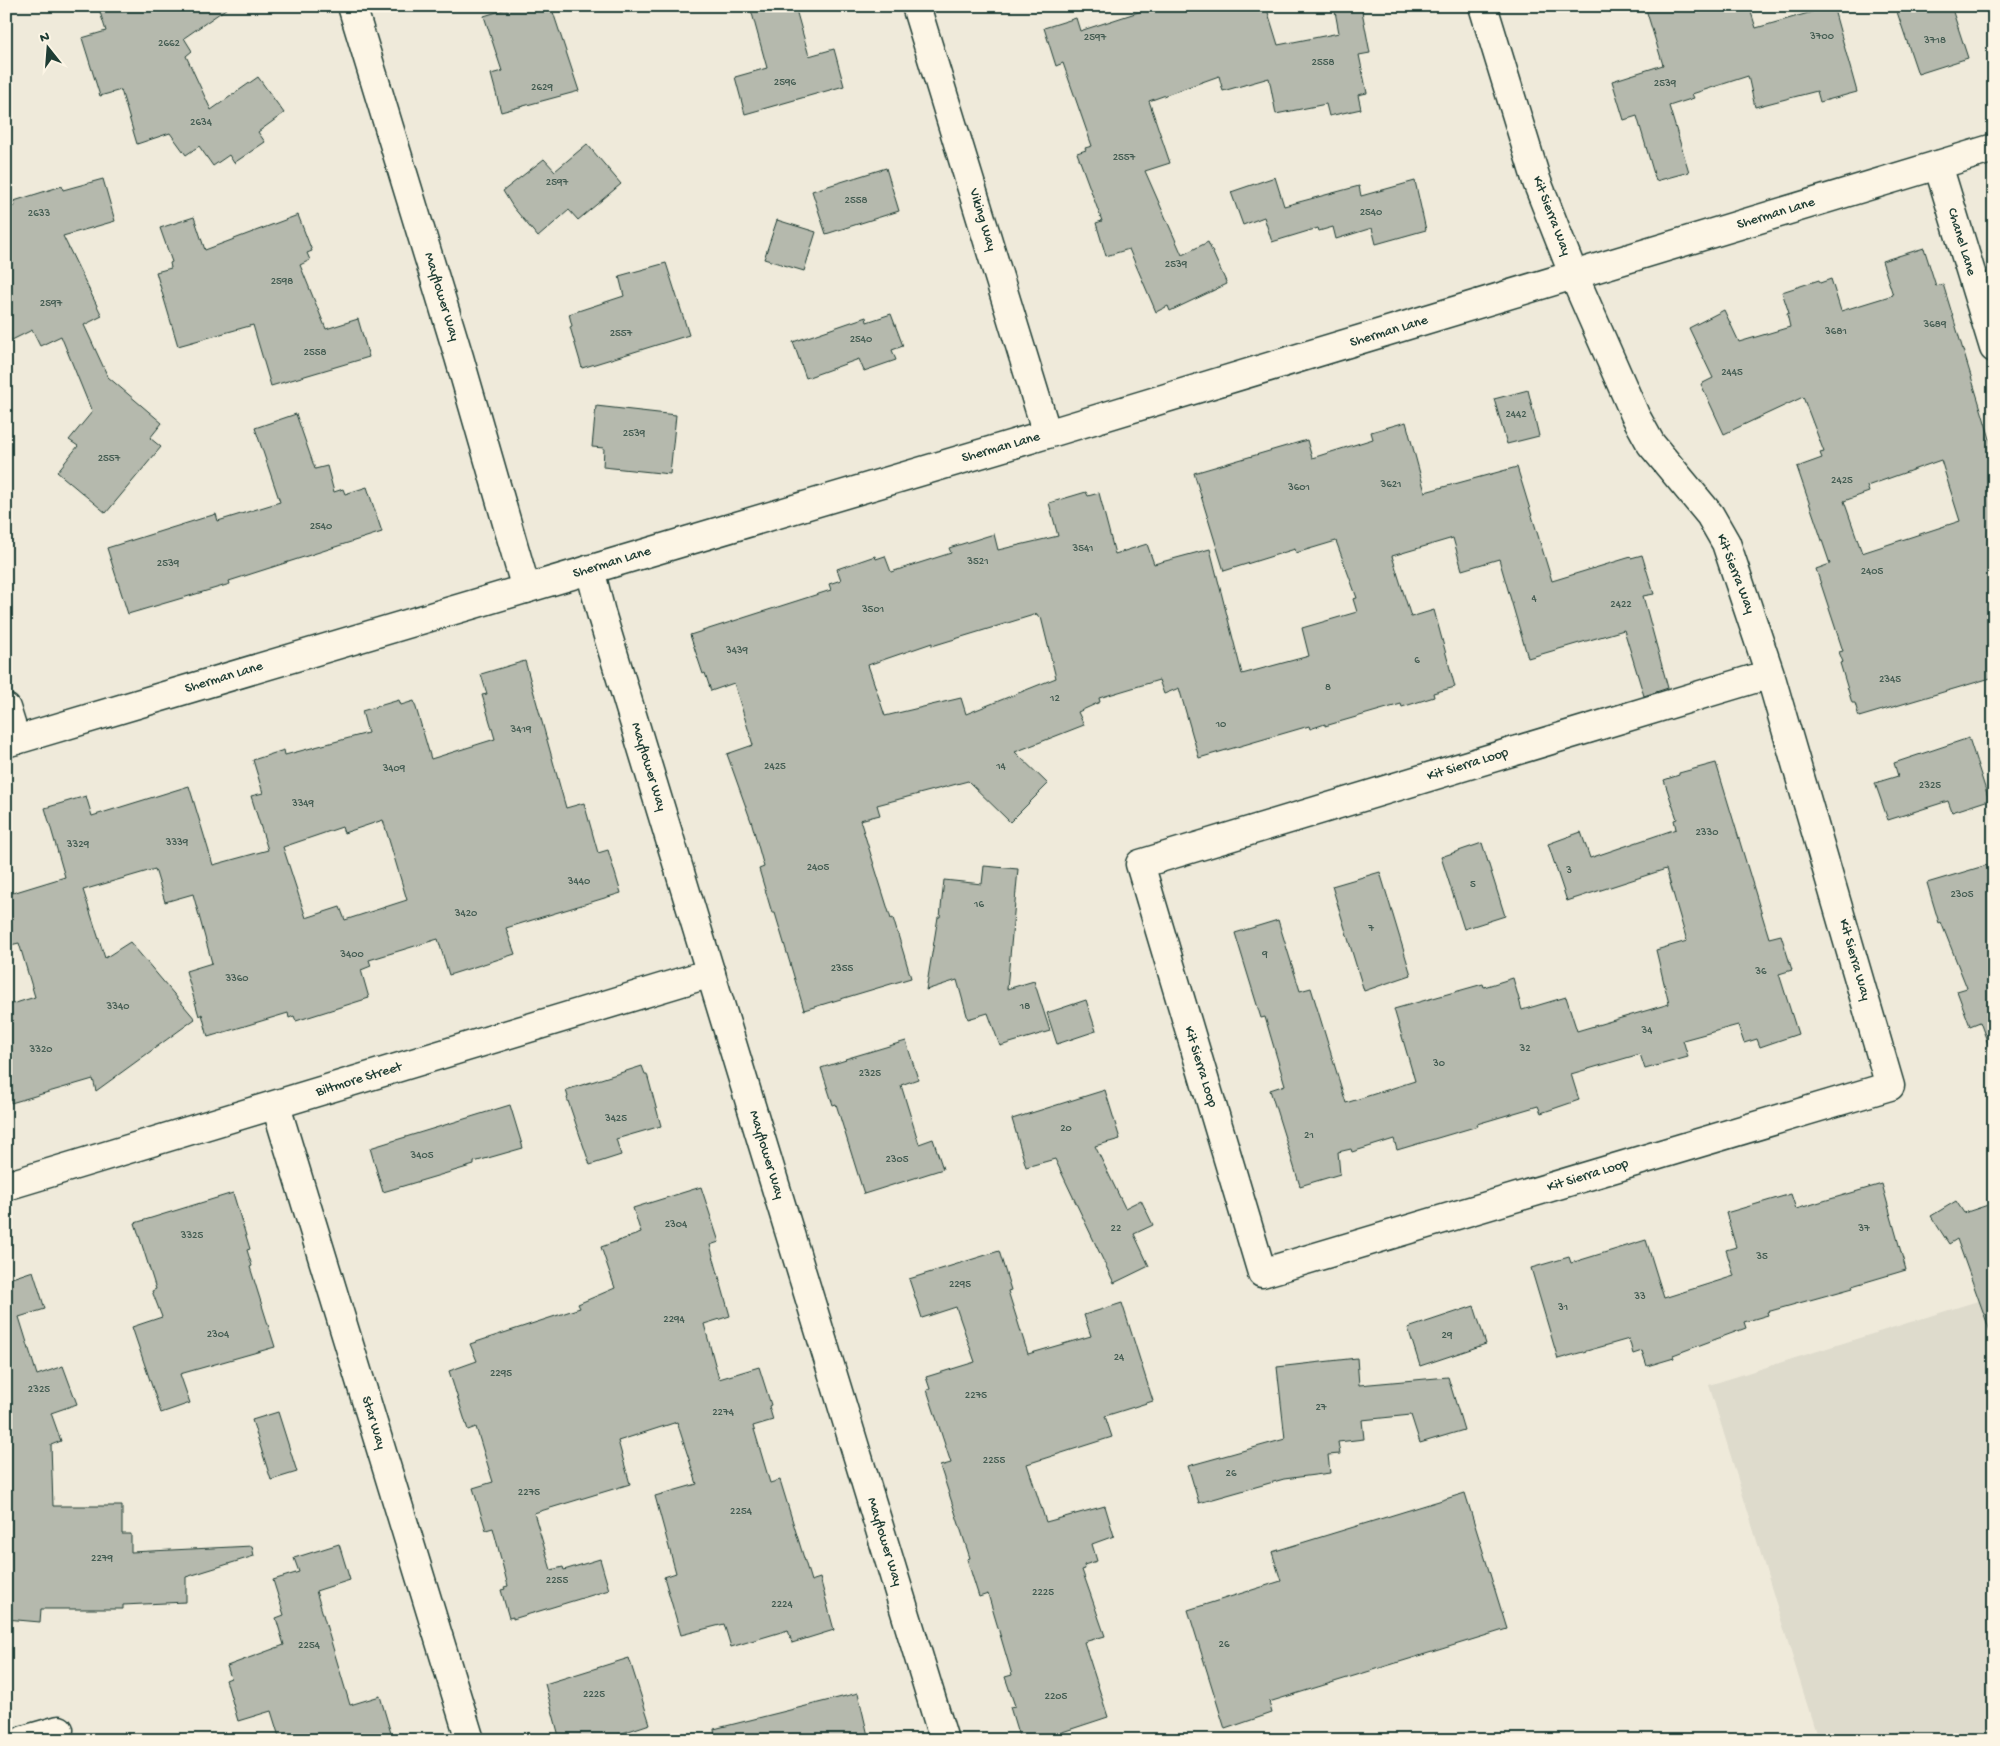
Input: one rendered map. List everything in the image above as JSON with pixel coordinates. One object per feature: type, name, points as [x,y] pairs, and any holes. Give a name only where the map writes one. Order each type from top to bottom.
[{"type":"street","name":"Mayflower Way","points":[[352,6],[460,358],[526,589]]},
{"type":"street","name":"Viking Way","points":[[916,6],[1047,434]]},
{"type":"street","name":"Kit Sierra Way","points":[[1483,6],[1537,182],[1574,276],[1635,415],[1651,444],[1710,515],[1726,543],[1770,674],[1890,1086]]},
{"type":"street","name":"Sherman Lane","points":[[11,742],[1047,434],[1994,148]]},
{"type":"street","name":"Chanel Lane","points":[[1938,165],[1994,348]]},
{"type":"street","name":"Mayflower Way","points":[[590,569],[603,620],[944,1740]]},
{"type":"street","name":"Kit Sierra Loop","points":[[1770,674],[1140,864],[1262,1273],[1890,1086]]},
{"type":"street","points":[[6,708],[11,742]]},
{"type":"street","name":"Biltmore Street","points":[[6,1186],[276,1106],[711,973]]},
{"type":"street","name":"Star Way","points":[[276,1106],[470,1740]]},
{"type":"street","points":[[24,1740],[59,1730]]},
{"type":"shaded area","points":[[1994,1296],[1994,1740],[1818,1740],[1709,1385]]},
{"type":"building","points":[[98,6],[230,6],[184,38],[192,51],[186,56],[211,110],[258,77],[284,113],[258,132],[265,142],[234,163],[229,155],[213,166],[199,146],[186,155],[170,133],[137,144],[121,90],[100,96],[82,38],[106,31]]},
{"type":"building","points":[[516,6],[551,6],[579,91],[501,112],[491,74],[502,71],[484,16]]},
{"type":"building","points":[[750,6],[795,6],[809,56],[834,49],[844,86],[745,114],[735,77],[767,68]]},
{"type":"building","points":[[1157,6],[1266,6],[1278,45],[1339,33],[1334,6],[1361,6],[1370,53],[1359,55],[1367,93],[1358,95],[1361,109],[1329,116],[1326,104],[1276,114],[1269,78],[1223,91],[1219,76],[1149,101],[1170,163],[1145,171],[1182,255],[1208,242],[1227,284],[1170,311],[1168,306],[1156,312],[1129,249],[1106,256],[1096,223],[1102,221],[1077,153],[1092,146],[1063,63],[1056,66],[1044,28],[1076,18],[1080,31]]},
{"type":"building","points":[[1645,6],[1749,6],[1756,28],[1833,6],[1857,92],[1820,102],[1817,91],[1755,107],[1748,76],[1692,94],[1694,98],[1669,106],[1689,172],[1656,181],[1637,116],[1624,120],[1612,81],[1663,65]]},
{"type":"building","points":[[1895,6],[1951,6],[1968,58],[1918,74]]},
{"type":"building","points":[[587,144],[621,184],[578,220],[569,210],[538,237],[513,207],[503,191],[544,159],[555,171]]},
{"type":"building","points":[[886,168],[899,211],[826,234],[812,191]]},
{"type":"building","points":[[1275,177],[1284,206],[1359,186],[1361,196],[1415,181],[1426,230],[1376,244],[1372,228],[1336,239],[1333,227],[1319,231],[1318,228],[1272,242],[1264,217],[1243,225],[1231,192]]},
{"type":"building","points":[[103,179],[115,221],[63,236],[102,316],[84,325],[108,377],[162,423],[150,438],[161,447],[106,513],[57,472],[78,446],[69,440],[92,412],[61,336],[40,346],[32,330],[6,343],[6,209],[15,206],[14,201],[62,186],[63,190]]},
{"type":"building","points":[[298,215],[312,251],[307,253],[310,260],[300,265],[326,329],[358,319],[369,357],[271,386],[253,325],[178,346],[156,272],[171,268],[170,263],[172,262],[160,228],[194,217],[205,250]]},
{"type":"building","points":[[777,220],[816,232],[804,271],[764,259]]},
{"type":"building","points":[[1924,248],[1936,286],[1943,284],[1994,452],[1994,677],[1859,717],[1855,703],[1852,703],[1840,663],[1843,662],[1839,652],[1843,651],[1816,569],[1830,564],[1797,467],[1822,458],[1820,453],[1824,452],[1803,397],[1724,434],[1701,384],[1713,378],[1689,328],[1724,310],[1739,342],[1790,327],[1787,314],[1789,313],[1782,292],[1819,280],[1820,283],[1831,279],[1841,311],[1893,295],[1882,261]],"holes":[[[1941,460],[1960,521],[1862,553],[1844,501],[1869,492],[1867,486]]]},
{"type":"building","points":[[666,263],[689,335],[582,368],[570,327],[572,326],[569,314],[624,296],[619,276]]},
{"type":"building","points":[[891,314],[903,346],[892,350],[896,360],[864,371],[859,359],[806,378],[793,342],[866,317],[867,322]]},
{"type":"building","points":[[1528,390],[1539,436],[1507,444],[1494,399]]},
{"type":"building","points":[[596,406],[676,415],[670,474],[603,467],[604,448],[592,447]]},
{"type":"building","points":[[296,414],[315,469],[327,466],[334,492],[343,489],[345,494],[367,487],[382,532],[229,581],[230,584],[128,614],[107,548],[216,514],[218,521],[280,502],[255,428]]},
{"type":"building","points":[[1406,422],[1425,492],[1517,467],[1552,581],[1642,555],[1654,594],[1643,596],[1668,688],[1644,696],[1624,630],[1528,658],[1499,559],[1462,570],[1453,538],[1392,556],[1411,617],[1434,610],[1455,687],[1433,693],[1434,697],[1402,707],[1401,704],[1325,726],[1325,724],[1310,729],[1309,726],[1199,758],[1179,688],[1164,694],[1159,680],[1099,698],[1100,702],[1078,712],[1084,725],[1015,752],[1048,784],[1010,822],[968,781],[877,805],[880,815],[860,820],[911,978],[804,1010],[775,913],[772,913],[759,869],[764,867],[752,824],[727,754],[753,745],[734,683],[711,691],[705,673],[703,674],[690,635],[831,590],[829,584],[841,580],[837,569],[875,556],[876,559],[885,556],[891,572],[951,553],[949,548],[994,534],[998,550],[1058,536],[1049,503],[1086,492],[1088,496],[1099,493],[1115,554],[1147,544],[1154,564],[1210,549],[1242,674],[1309,656],[1302,628],[1357,612],[1353,599],[1357,598],[1336,541],[1296,553],[1295,549],[1224,571],[1194,473],[1307,440],[1312,458],[1373,439],[1371,432]],"holes":[[[1037,614],[1039,618],[1041,617],[1056,678],[966,714],[961,698],[885,716],[868,665],[932,643],[932,646]]]},
{"type":"building","points":[[525,661],[566,808],[584,803],[598,853],[608,850],[621,893],[506,928],[515,954],[449,975],[438,939],[369,960],[371,966],[361,970],[369,998],[296,1021],[294,1016],[289,1018],[288,1013],[208,1037],[202,1014],[199,1016],[186,971],[212,963],[193,894],[165,902],[155,869],[83,890],[105,958],[130,942],[195,1019],[96,1091],[93,1079],[11,1103],[6,1086],[6,1006],[35,997],[19,943],[6,946],[6,895],[65,877],[45,808],[86,796],[92,816],[189,786],[213,865],[268,850],[251,796],[263,793],[253,760],[284,750],[285,755],[368,733],[362,711],[399,700],[401,705],[414,701],[431,759],[495,739],[482,695],[487,694],[481,674]],"holes":[[[383,820],[407,900],[345,920],[340,907],[306,918],[283,847],[342,827],[344,833]]]},
{"type":"building","points":[[1969,738],[1989,800],[1952,812],[1948,801],[1888,820],[1875,783],[1898,776],[1894,763]]},
{"type":"building","points":[[1716,763],[1769,938],[1781,935],[1792,970],[1779,974],[1798,1034],[1760,1047],[1757,1039],[1744,1043],[1738,1025],[1683,1040],[1688,1057],[1645,1069],[1640,1054],[1571,1074],[1579,1100],[1541,1113],[1538,1106],[1397,1150],[1394,1139],[1352,1152],[1351,1149],[1338,1152],[1340,1174],[1300,1186],[1270,1090],[1285,1085],[1265,1017],[1261,1018],[1235,933],[1278,920],[1300,991],[1311,988],[1346,1103],[1415,1081],[1394,1009],[1483,984],[1484,987],[1513,978],[1522,1010],[1566,997],[1577,1031],[1669,1004],[1656,950],[1687,941],[1666,869],[1567,901],[1548,844],[1581,832],[1590,858],[1676,829],[1674,820],[1677,819],[1664,780],[1679,775],[1679,773]]},
{"type":"building","points":[[1482,843],[1505,916],[1464,929],[1441,857]]},
{"type":"building","points":[[1994,863],[1994,1052],[1991,1052],[1980,1022],[1970,1026],[1957,991],[1967,988],[1941,922],[1939,923],[1927,883]]},
{"type":"building","points":[[984,866],[1018,869],[1007,989],[1034,981],[1050,1031],[1000,1046],[988,1013],[968,1019],[957,980],[926,990],[938,917],[940,917],[944,880],[982,884]]},
{"type":"building","points":[[1380,872],[1411,975],[1364,991],[1332,886]]},
{"type":"building","points":[[1086,1000],[1096,1031],[1057,1044],[1047,1013]]},
{"type":"building","points":[[906,1041],[918,1079],[901,1085],[919,1144],[933,1139],[943,1169],[864,1194],[836,1104],[833,1105],[821,1068]]},
{"type":"building","points":[[642,1066],[645,1074],[647,1074],[661,1126],[616,1139],[621,1155],[590,1165],[566,1090]]},
{"type":"building","points":[[1105,1090],[1120,1139],[1095,1146],[1125,1208],[1141,1200],[1153,1225],[1134,1234],[1149,1266],[1114,1283],[1055,1159],[1026,1167],[1012,1119]]},
{"type":"building","points":[[510,1105],[523,1148],[474,1162],[474,1165],[383,1192],[370,1148]]},
{"type":"building","points":[[1882,1184],[1906,1270],[1852,1286],[1853,1288],[1767,1312],[1768,1315],[1744,1322],[1746,1328],[1673,1355],[1674,1358],[1647,1366],[1642,1351],[1633,1354],[1629,1339],[1558,1359],[1531,1268],[1569,1257],[1571,1263],[1646,1240],[1664,1298],[1734,1276],[1726,1250],[1736,1247],[1726,1213],[1791,1194],[1796,1209]]},
{"type":"building","points":[[701,1187],[719,1242],[710,1245],[730,1316],[704,1324],[719,1379],[759,1367],[771,1405],[769,1406],[773,1420],[753,1426],[770,1483],[780,1480],[811,1581],[820,1578],[834,1630],[792,1643],[788,1630],[731,1647],[724,1624],[681,1635],[664,1577],[676,1573],[655,1496],[697,1484],[677,1422],[618,1441],[630,1484],[534,1513],[551,1570],[563,1567],[564,1570],[600,1559],[609,1590],[513,1619],[513,1617],[509,1618],[501,1590],[508,1586],[493,1528],[486,1530],[473,1488],[493,1482],[476,1427],[468,1430],[449,1371],[477,1361],[470,1344],[580,1308],[578,1304],[615,1288],[601,1247],[641,1233],[633,1208]]},
{"type":"building","points":[[233,1193],[250,1249],[247,1250],[252,1266],[250,1267],[275,1347],[180,1374],[190,1403],[161,1413],[132,1327],[162,1317],[152,1291],[156,1289],[135,1223]]},
{"type":"building","points":[[1956,1201],[1964,1213],[1994,1203],[1994,1330],[1990,1331],[1957,1239],[1949,1244],[1931,1216]]},
{"type":"building","points":[[999,1251],[1011,1290],[1008,1291],[1028,1354],[1091,1336],[1084,1315],[1122,1303],[1153,1401],[1105,1416],[1112,1437],[1027,1464],[1046,1522],[1105,1506],[1114,1536],[1092,1544],[1097,1561],[1084,1565],[1085,1569],[1082,1570],[1105,1636],[1084,1642],[1108,1717],[1038,1740],[1020,1740],[1010,1707],[1015,1706],[1005,1677],[1012,1675],[988,1594],[979,1597],[967,1559],[970,1558],[940,1466],[951,1463],[927,1390],[930,1389],[926,1377],[975,1362],[956,1307],[922,1318],[909,1279]]},
{"type":"building","points":[[33,1271],[45,1309],[19,1317],[37,1375],[63,1366],[77,1404],[51,1413],[61,1441],[51,1445],[53,1506],[122,1506],[122,1534],[131,1534],[131,1552],[252,1546],[254,1556],[186,1577],[186,1602],[123,1605],[123,1609],[41,1609],[40,1622],[6,1619],[6,1280]]},
{"type":"building","points":[[1474,1306],[1486,1344],[1420,1366],[1408,1328]]},
{"type":"building","points":[[1357,1358],[1359,1385],[1448,1377],[1464,1430],[1420,1443],[1411,1415],[1362,1420],[1364,1439],[1338,1442],[1340,1454],[1328,1455],[1330,1473],[1284,1479],[1199,1503],[1188,1466],[1285,1439],[1277,1367]]},
{"type":"building","points":[[278,1412],[297,1472],[271,1480],[252,1420]]},
{"type":"building","points":[[1465,1493],[1507,1629],[1269,1702],[1272,1713],[1225,1729],[1188,1610],[1281,1581],[1272,1552]]},
{"type":"building","points":[[339,1544],[350,1580],[316,1591],[350,1705],[380,1696],[393,1740],[280,1740],[271,1711],[238,1721],[226,1680],[231,1678],[227,1666],[284,1645],[276,1618],[284,1615],[273,1580],[299,1572],[294,1558]]},
{"type":"building","points":[[629,1658],[650,1724],[601,1740],[560,1740],[545,1684]]},
{"type":"building","points":[[858,1693],[869,1740],[715,1740],[714,1729]]}]
